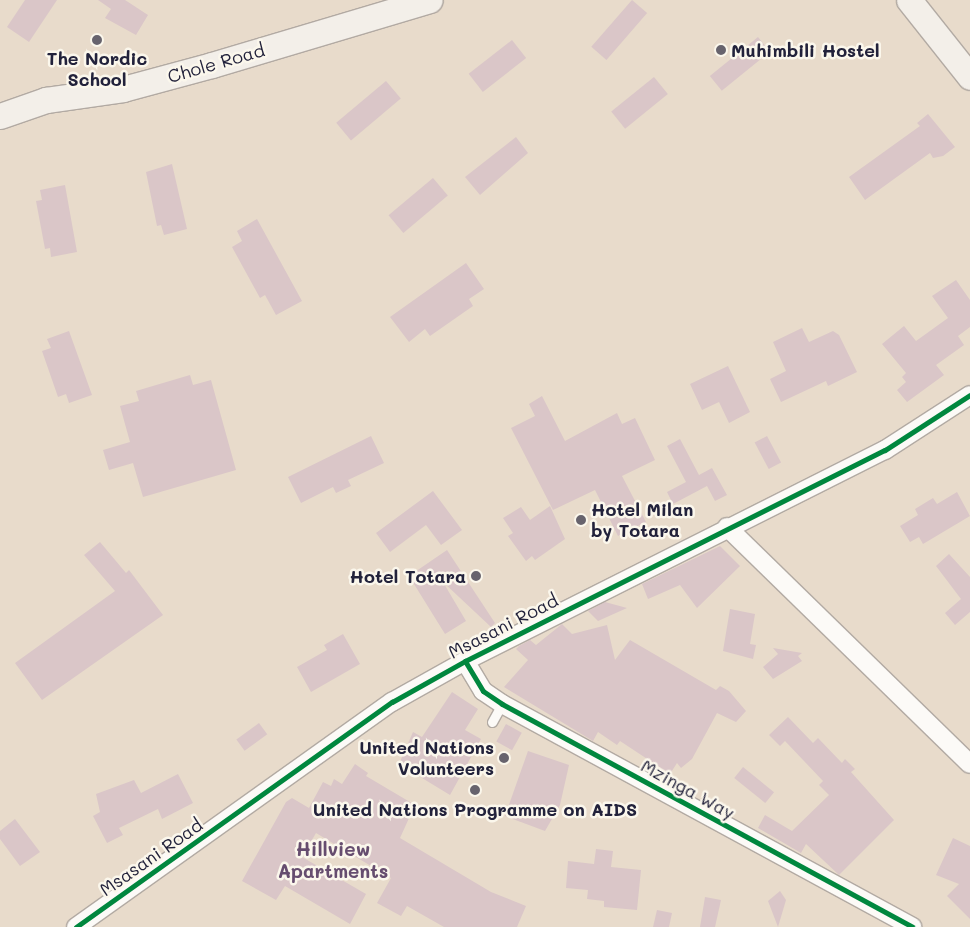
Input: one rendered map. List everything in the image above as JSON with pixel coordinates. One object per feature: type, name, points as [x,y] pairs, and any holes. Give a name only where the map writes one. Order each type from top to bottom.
[{"type":"street","name":"Chole Road","points":[[0,116],[46,100],[123,89],[212,65],[430,0]]},
{"type":"street","points":[[909,0],[970,77]]},
{"type":"street","name":"Msasani Road","points":[[76,927],[392,702],[465,661],[728,527],[886,450],[970,395]]},
{"type":"street","points":[[728,527],[970,764]]},
{"type":"street","name":"Mzinga Way","points":[[465,661],[483,691],[502,704],[912,927]]},
{"type":"lane","points":[[492,722],[502,704]]},
{"type":"building","points":[[25,0],[57,0],[29,42],[7,27]]},
{"type":"building","points":[[98,0],[125,0],[148,15],[136,35],[105,18],[111,9]]},
{"type":"building","points":[[632,0],[647,13],[606,60],[591,47]]},
{"type":"building","points":[[758,37],[770,52],[722,91],[710,76]]},
{"type":"building","points":[[512,40],[526,58],[483,92],[469,74]]},
{"type":"building","points":[[654,77],[668,94],[625,129],[611,112]]},
{"type":"building","points":[[386,81],[401,99],[351,140],[336,123]]},
{"type":"building","points":[[928,114],[955,147],[943,156],[933,158],[930,153],[865,200],[849,177],[920,126],[917,123]]},
{"type":"building","points":[[516,137],[528,153],[480,195],[465,177]]},
{"type":"building","points":[[172,164],[187,229],[164,235],[161,225],[157,226],[146,172]]},
{"type":"building","points":[[433,178],[448,196],[403,233],[389,215]]},
{"type":"building","points":[[65,185],[77,252],[51,257],[50,248],[45,249],[36,201],[42,200],[40,190]]},
{"type":"building","points":[[257,219],[302,301],[276,315],[265,295],[260,298],[232,247],[242,241],[237,231]]},
{"type":"building","points":[[466,263],[484,289],[469,299],[473,306],[430,336],[425,329],[409,342],[390,317]]},
{"type":"building","points":[[956,280],[970,300],[970,327],[958,336],[964,345],[936,365],[944,375],[907,402],[897,390],[906,382],[902,377],[906,373],[882,344],[904,326],[916,341],[948,318],[932,296]]},
{"type":"building","points":[[802,328],[809,342],[833,331],[839,335],[857,372],[828,386],[826,381],[781,402],[770,379],[786,371],[773,342]]},
{"type":"building","points":[[69,331],[92,395],[69,403],[66,394],[58,397],[42,351],[51,348],[47,339]]},
{"type":"building","points":[[728,366],[750,412],[729,423],[719,402],[702,410],[690,384]]},
{"type":"building","points":[[190,375],[193,385],[211,380],[236,470],[143,497],[133,463],[109,470],[103,450],[130,442],[120,406],[139,401],[136,391]]},
{"type":"building","points":[[542,396],[565,441],[617,413],[622,424],[635,418],[655,460],[622,476],[646,522],[618,536],[595,490],[553,510],[511,428],[535,416],[529,404]]},
{"type":"building","points":[[371,436],[384,463],[348,480],[351,486],[336,493],[333,487],[301,503],[288,477]]},
{"type":"building","points":[[767,436],[781,462],[769,469],[755,443]]},
{"type":"building","points":[[680,439],[699,475],[712,468],[727,495],[715,501],[707,486],[673,504],[667,492],[686,482],[667,446]]},
{"type":"building","points":[[433,491],[462,530],[441,545],[426,525],[390,552],[376,533]]},
{"type":"building","points":[[957,492],[970,516],[923,544],[919,537],[910,542],[900,526],[918,515],[915,509],[933,498],[937,504]]},
{"type":"building","points":[[550,506],[565,539],[535,560],[532,556],[526,561],[508,536],[513,533],[503,518],[521,507],[530,520]]},
{"type":"building","points":[[100,542],[126,573],[129,570],[163,615],[42,700],[15,663],[115,591],[84,555]]},
{"type":"building","points":[[720,546],[740,566],[697,608],[680,585],[648,599],[642,584]]},
{"type":"building","points":[[447,550],[495,623],[491,627],[443,582],[466,621],[445,634],[409,576]]},
{"type":"building","points":[[949,554],[970,577],[970,612],[955,625],[945,613],[961,599],[936,566]]},
{"type":"building","points":[[605,602],[627,608],[598,621],[588,611]]},
{"type":"building","points":[[730,609],[755,614],[750,644],[756,645],[753,659],[723,651]]},
{"type":"building","points":[[562,624],[572,634],[607,625],[615,660],[630,640],[716,690],[720,686],[729,691],[746,711],[736,722],[717,713],[692,759],[681,768],[677,763],[670,774],[620,741],[617,745],[598,732],[593,741],[504,687],[528,660],[516,649],[530,640],[536,645]]},
{"type":"building","points":[[343,634],[360,664],[311,692],[297,667],[327,650],[324,645]]},
{"type":"building","points":[[773,648],[802,653],[798,656],[802,661],[773,679],[763,667],[778,654]]},
{"type":"building","points":[[452,692],[478,709],[465,730],[481,739],[450,795],[399,764],[413,732],[422,737]]},
{"type":"building","points":[[788,717],[813,743],[818,738],[842,763],[845,759],[855,769],[851,772],[894,820],[839,875],[806,844],[801,853],[758,828],[765,815],[792,831],[829,795],[819,785],[823,781],[785,741],[780,746],[769,735]]},
{"type":"building","points":[[259,723],[267,734],[245,751],[236,739]]},
{"type":"building","points":[[506,724],[522,733],[512,750],[496,741]]},
{"type":"building","points":[[528,751],[569,765],[560,805],[545,831],[505,816]]},
{"type":"building","points":[[355,764],[368,773],[366,776],[415,805],[400,838],[491,892],[526,906],[517,927],[444,927],[407,906],[401,916],[377,903],[391,878],[316,833],[302,857],[366,894],[350,924],[285,886],[276,900],[242,881],[286,802],[292,798],[309,808],[323,782],[331,786],[334,779],[342,784]]},
{"type":"building","points":[[743,767],[774,792],[765,803],[734,778]]},
{"type":"building","points":[[178,774],[193,803],[162,819],[158,809],[119,828],[123,835],[107,843],[93,816],[100,812],[96,794],[134,780],[141,793]]},
{"type":"building","points":[[15,819],[40,852],[20,866],[0,839],[0,831]]},
{"type":"building","points":[[953,838],[970,846],[970,919],[947,896],[959,884],[936,875]]},
{"type":"building","points":[[596,849],[613,851],[611,867],[641,870],[637,910],[604,907],[604,901],[587,899],[588,890],[566,888],[568,861],[594,864]]},
{"type":"building","points":[[780,891],[786,900],[778,927],[768,901]]},
{"type":"building","points":[[705,897],[721,900],[715,927],[700,927]]},
{"type":"building","points":[[657,910],[672,913],[669,927],[653,927]]},
{"type":"cycle path","points":[[76,927],[392,702],[465,661],[885,450],[970,395]]},
{"type":"cycle path","points":[[465,661],[483,691],[502,704],[912,927]]},
{"type":"place","name":"The Nordic School","points":[[97,40]]},
{"type":"place","name":"Muhimbili Hostel","points":[[721,50]]},
{"type":"place","name":"Hotel Milan by Totara","points":[[581,520]]},
{"type":"place","name":"Hotel Totara","points":[[476,576]]},
{"type":"place","name":"United Nations Volunteers","points":[[504,758]]},
{"type":"place","name":"United Nations Programme on AIDS","points":[[475,790]]},
{"type":"district","name":"Hillview Apartments","points":[[333,860]]}]
